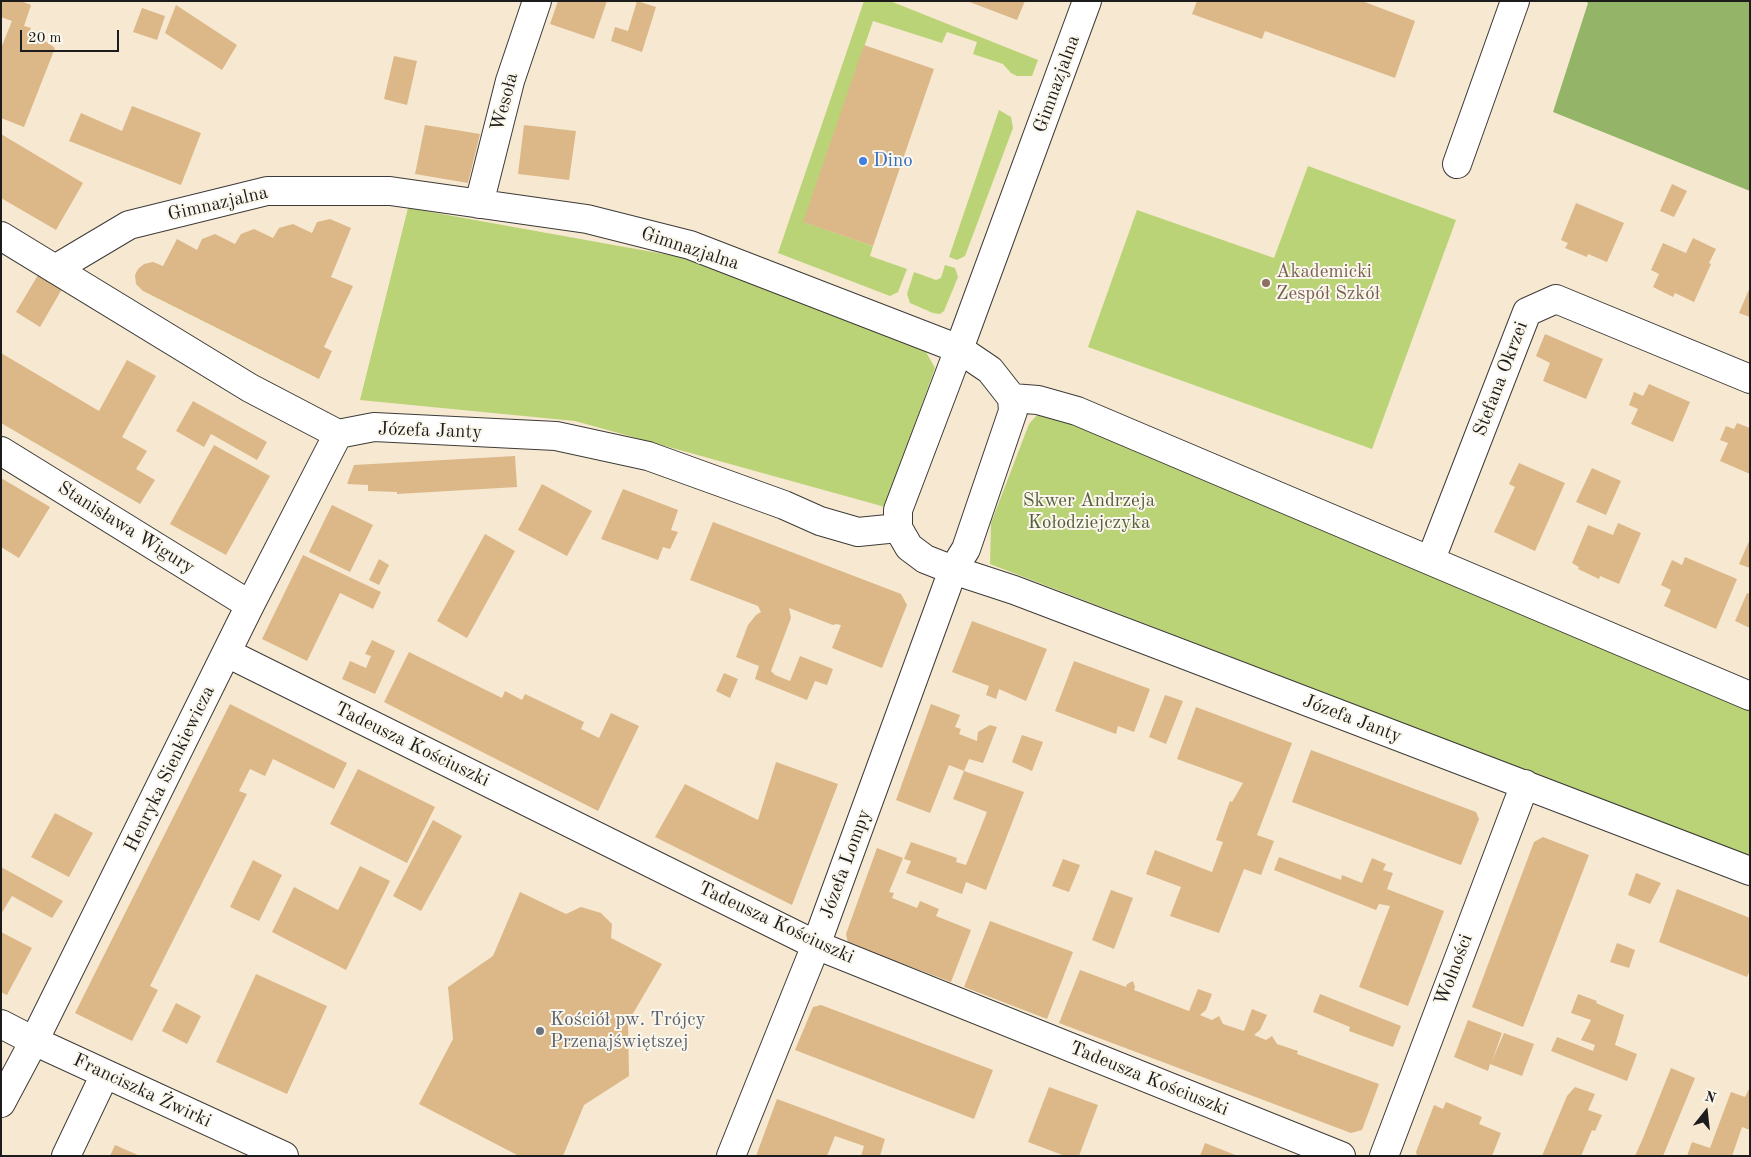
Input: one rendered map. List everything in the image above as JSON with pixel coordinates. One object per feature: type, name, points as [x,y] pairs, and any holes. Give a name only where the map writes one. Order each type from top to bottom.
[{"type":"street","name":"Wesoła","points":[[479,204],[510,81],[537,1]]},
{"type":"street","name":"Gimnazjalna","points":[[55,269],[129,224],[267,191],[390,191],[587,220],[690,245],[958,349],[1088,1]]},
{"type":"street","points":[[1457,164],[1515,1]]},
{"type":"street","points":[[1,236],[250,388],[338,434]]},
{"type":"street","name":"Stefana Okrzei","points":[[1431,560],[1527,312],[1556,299],[1750,379]]},
{"type":"street","points":[[898,528],[898,510],[958,349],[990,370],[1012,398],[1038,400],[1077,411],[1750,696]]},
{"type":"street","name":"Józefa Lompy","points":[[731,1156],[816,945],[953,570],[966,549],[1013,411],[1012,398]]},
{"type":"street","name":"Józefa Janty","points":[[338,434],[374,428],[556,436],[648,456],[784,505],[820,521],[858,532],[898,528],[909,547],[925,559],[1051,604],[1750,871]]},
{"type":"street","name":"Henryka Sienkiewicza","points":[[1,1103],[34,1041],[250,605],[338,434]]},
{"type":"street","name":"Stanisława Wigury","points":[[1,451],[250,605]]},
{"type":"street","name":"Tadeusza Kościuszki","points":[[227,653],[816,945],[1341,1156]]},
{"type":"street","name":"Wolności","points":[[1384,1156],[1525,784]]},
{"type":"street","name":"Franciszka Żwirki","points":[[1,1024],[284,1156]]},
{"type":"street","points":[[66,1156],[105,1074]]},
{"type":"green space","points":[[864,1],[890,1],[1038,60],[1032,76],[1017,76],[1011,73],[1003,64],[973,54],[977,42],[947,32],[942,43],[873,21],[804,222],[873,246],[870,256],[907,269],[898,292],[890,296],[778,253]]},
{"type":"green space","points":[[1585,1],[1750,1],[1750,191],[1553,112],[1588,3]]},
{"type":"green space","points":[[999,110],[1011,117],[1013,128],[965,256],[957,260],[949,257]]},
{"type":"green space","points":[[1308,166],[1456,220],[1372,449],[1088,347],[1137,210],[1274,258]]},
{"type":"green space","points":[[408,208],[747,269],[922,345],[935,368],[885,507],[575,421],[360,400]]},
{"type":"green space","points":[[945,265],[955,268],[958,277],[944,311],[940,314],[933,313],[910,303],[907,294],[914,272],[936,280],[941,278]]},
{"type":"green space","name":"Skwer Andrzeja Kołodziejczyka","points":[[1047,404],[1750,704],[1750,859],[1597,798],[990,564],[991,523],[1029,424]]},
{"type":"building","points":[[1,1],[21,1],[31,5],[24,26],[31,28],[30,30],[55,48],[24,127],[1,118],[1,48],[12,21],[1,17]]},
{"type":"building","points":[[558,1],[607,1],[594,39],[550,24]]},
{"type":"building","points":[[637,1],[656,7],[642,52],[611,41],[615,27],[628,31]]},
{"type":"building","points":[[967,1],[1025,1],[1017,20]]},
{"type":"building","points":[[1197,1],[1362,1],[1415,21],[1395,78],[1265,31],[1262,39],[1192,14]]},
{"type":"building","points":[[176,5],[237,45],[222,70],[165,33]]},
{"type":"building","points":[[142,8],[165,16],[157,40],[133,32]]},
{"type":"building","name":"Dino","points":[[864,45],[934,69],[873,246],[803,222]]},
{"type":"building","points":[[394,56],[417,61],[407,105],[384,99]]},
{"type":"building","points":[[132,106],[201,133],[181,185],[69,141],[81,113],[122,131]]},
{"type":"building","points":[[425,125],[480,134],[468,183],[415,174]]},
{"type":"building","points":[[524,125],[576,131],[569,180],[518,174]]},
{"type":"building","points":[[1,134],[83,183],[56,230],[1,198]]},
{"type":"building","points":[[1672,184],[1687,191],[1674,217],[1660,211]]},
{"type":"building","points":[[1576,203],[1624,223],[1607,262],[1588,254],[1587,257],[1565,248],[1568,243],[1561,240]]},
{"type":"building","points":[[330,219],[351,228],[331,277],[353,286],[324,347],[332,351],[319,379],[143,291],[136,284],[135,275],[138,269],[144,264],[153,262],[163,266],[177,239],[197,250],[202,239],[215,234],[235,244],[241,234],[254,229],[273,238],[279,228],[293,224],[312,233],[317,222]]},
{"type":"building","points":[[1693,238],[1716,249],[1694,302],[1675,293],[1673,297],[1653,287],[1659,274],[1651,270],[1663,243],[1686,253]]},
{"type":"building","points":[[38,275],[62,289],[40,327],[16,312]]},
{"type":"building","points":[[1750,287],[1750,317],[1739,313]]},
{"type":"building","points":[[1545,334],[1603,359],[1586,399],[1543,381],[1550,363],[1536,356]]},
{"type":"building","points":[[1,353],[99,411],[127,360],[156,376],[122,437],[147,451],[136,469],[155,480],[140,504],[1,423]]},
{"type":"building","points":[[1649,384],[1690,402],[1673,442],[1631,424],[1638,409],[1629,405],[1634,392],[1643,396]]},
{"type":"building","points":[[193,401],[267,442],[257,460],[211,434],[204,447],[176,431]]},
{"type":"building","points":[[1737,423],[1750,428],[1750,474],[1720,461],[1728,443],[1720,440],[1726,426],[1734,429]]},
{"type":"building","points":[[214,445],[270,476],[226,555],[170,524]]},
{"type":"building","points":[[515,456],[517,487],[397,494],[397,492],[368,491],[368,485],[347,484],[354,465]]},
{"type":"building","points":[[1519,463],[1565,483],[1535,551],[1494,532],[1515,487],[1509,484]]},
{"type":"building","points":[[1592,468],[1621,481],[1606,515],[1576,502]]},
{"type":"building","points":[[1,478],[50,507],[19,558],[1,547]]},
{"type":"building","points":[[542,484],[592,511],[567,556],[518,530]]},
{"type":"building","points":[[623,489],[678,510],[671,530],[678,532],[670,549],[663,547],[658,560],[601,539]]},
{"type":"building","points":[[332,505],[373,525],[350,572],[309,552]]},
{"type":"building","points":[[713,522],[901,594],[907,605],[882,668],[832,648],[841,625],[833,625],[789,608],[791,618],[771,671],[775,675],[790,681],[800,656],[833,669],[827,685],[815,681],[807,700],[755,679],[759,666],[736,657],[748,625],[761,612],[758,606],[690,580]]},
{"type":"building","points":[[1618,523],[1641,533],[1619,584],[1600,576],[1599,579],[1578,569],[1579,567],[1572,563],[1588,525],[1613,535]]},
{"type":"building","points":[[485,534],[515,551],[467,638],[437,621]]},
{"type":"building","points":[[1750,539],[1750,568],[1739,564]]},
{"type":"building","points":[[303,555],[381,592],[373,609],[340,593],[307,661],[262,639]]},
{"type":"building","points":[[1685,557],[1737,579],[1716,629],[1664,606],[1671,590],[1661,585],[1672,560],[1682,565]]},
{"type":"building","points":[[379,559],[389,565],[379,585],[369,580]]},
{"type":"building","points":[[1747,593],[1750,594],[1750,628],[1735,621]]},
{"type":"building","points":[[972,621],[1047,649],[1026,701],[999,689],[996,699],[986,695],[989,686],[952,672]]},
{"type":"building","points":[[372,640],[395,651],[375,694],[342,679],[350,661],[366,668],[371,656],[365,654]]},
{"type":"building","points":[[409,652],[502,698],[505,691],[522,700],[525,694],[584,722],[581,729],[599,738],[611,713],[639,726],[598,811],[384,702]]},
{"type":"building","points":[[1074,661],[1150,689],[1134,732],[1118,726],[1116,734],[1055,711]]},
{"type":"building","points":[[724,673],[738,679],[730,698],[716,691]]},
{"type":"building","points":[[1165,695],[1183,701],[1166,744],[1149,737]]},
{"type":"building","points":[[230,704],[347,763],[334,789],[273,759],[265,776],[250,769],[239,791],[247,794],[150,986],[158,990],[132,1041],[75,1013]]},
{"type":"building","points":[[931,704],[960,715],[955,727],[961,729],[959,734],[977,741],[978,732],[990,725],[997,727],[983,763],[969,759],[964,771],[949,765],[930,813],[896,800]]},
{"type":"building","points":[[1196,707],[1292,743],[1257,835],[1274,841],[1261,875],[1244,869],[1219,933],[1170,916],[1181,887],[1146,874],[1155,850],[1212,872],[1223,842],[1216,840],[1230,801],[1232,802],[1243,783],[1177,759]]},
{"type":"building","points":[[1022,735],[1043,742],[1032,771],[1012,762]]},
{"type":"building","points":[[1311,750],[1476,812],[1479,819],[1461,865],[1292,802]]},
{"type":"building","points":[[776,762],[838,784],[792,905],[655,837],[685,784],[758,820]]},
{"type":"building","points":[[358,769],[435,807],[407,863],[330,824]]},
{"type":"building","points":[[964,771],[1024,792],[986,890],[966,882],[962,894],[906,873],[911,861],[904,859],[911,842],[957,858],[956,862],[966,865],[987,812],[953,799]]},
{"type":"building","points":[[55,813],[93,833],[69,877],[31,857]]},
{"type":"building","points":[[433,820],[462,836],[421,911],[393,896]]},
{"type":"building","points":[[1543,837],[1589,855],[1523,1027],[1472,1007],[1534,842]]},
{"type":"building","points":[[877,848],[903,858],[889,892],[894,893],[892,898],[917,908],[920,901],[939,909],[936,916],[971,930],[951,982],[848,943],[846,934]]},
{"type":"building","points":[[1279,857],[1341,880],[1342,875],[1362,883],[1372,858],[1386,864],[1383,870],[1393,873],[1387,889],[1444,911],[1408,1006],[1359,987],[1390,906],[1379,904],[1376,910],[1274,870]]},
{"type":"building","points":[[1063,859],[1080,865],[1069,892],[1052,886]]},
{"type":"building","points":[[253,860],[282,875],[259,921],[230,907]]},
{"type":"building","points":[[360,866],[390,881],[346,970],[272,932],[294,887],[338,910]]},
{"type":"building","points":[[1,867],[63,901],[52,918],[12,896],[1,914]]},
{"type":"building","points":[[1636,873],[1661,883],[1650,904],[1628,895]]},
{"type":"building","points":[[1677,889],[1750,918],[1750,970],[1747,977],[1659,942]]},
{"type":"building","points":[[1111,890],[1133,898],[1114,949],[1092,940]]},
{"type":"building","name":"Kościół pw. Trójcy Przenajświętszej","points":[[520,892],[566,914],[581,907],[601,913],[612,924],[611,938],[662,964],[628,1022],[629,1076],[584,1105],[563,1156],[519,1156],[419,1104],[453,1039],[448,987],[493,956]]},
{"type":"building","points":[[990,921],[1073,952],[1047,1019],[964,987]]},
{"type":"building","points":[[1,932],[32,948],[7,995],[1,992]]},
{"type":"building","points":[[1617,943],[1635,950],[1629,968],[1610,962]]},
{"type":"building","points":[[1080,970],[1126,987],[1127,984],[1133,981],[1134,990],[1189,1011],[1198,989],[1212,994],[1206,1010],[1200,1015],[1212,1020],[1219,1016],[1223,1024],[1244,1031],[1252,1009],[1267,1015],[1260,1030],[1254,1035],[1266,1040],[1272,1036],[1277,1044],[1298,1051],[1297,1054],[1379,1084],[1362,1130],[1351,1133],[1059,1023]]},
{"type":"building","points":[[256,974],[327,1006],[287,1094],[216,1062]]},
{"type":"building","points":[[1320,994],[1401,1026],[1393,1047],[1349,1031],[1350,1027],[1313,1012]]},
{"type":"building","points":[[1578,994],[1597,1001],[1596,1003],[1624,1015],[1615,1045],[1637,1054],[1627,1081],[1551,1051],[1557,1037],[1593,1051],[1595,1045],[1581,1040],[1591,1020],[1571,1013]]},
{"type":"building","points":[[176,1003],[201,1016],[187,1044],[162,1031]]},
{"type":"building","points":[[821,1005],[993,1070],[974,1119],[795,1050],[813,1007]]},
{"type":"building","points":[[1468,1020],[1502,1033],[1492,1061],[1504,1033],[1534,1044],[1522,1076],[1490,1064],[1488,1071],[1454,1057]]},
{"type":"building","points":[[1671,1068],[1695,1078],[1663,1156],[1635,1156],[1643,1138]]},
{"type":"building","points":[[1049,1087],[1098,1105],[1079,1156],[1065,1156],[1028,1142]]},
{"type":"building","points":[[1575,1087],[1595,1094],[1588,1110],[1602,1115],[1595,1131],[1592,1130],[1581,1156],[1542,1156],[1567,1096]]},
{"type":"building","points":[[1750,1087],[1750,1130],[1742,1127],[1732,1156],[1687,1156],[1692,1142],[1710,1148],[1731,1092],[1745,1097]]},
{"type":"building","points":[[777,1099],[885,1139],[880,1156],[861,1156],[864,1146],[835,1136],[827,1156],[756,1156]]},
{"type":"building","points":[[1446,1102],[1482,1117],[1479,1124],[1501,1133],[1492,1156],[1417,1156],[1416,1152],[1434,1105],[1443,1109]]},
{"type":"building","points":[[1205,1143],[1238,1156],[1200,1156]]},
{"type":"building","points":[[115,1145],[140,1156],[110,1156]]},
{"type":"place","name":"Dino","points":[[863,161]]},
{"type":"place","name":"Akademicki Zespół Szkół","points":[[1266,283]]},
{"type":"place","name":"Kościół pw. Trójcy Przenajświętszej","points":[[540,1031]]}]
